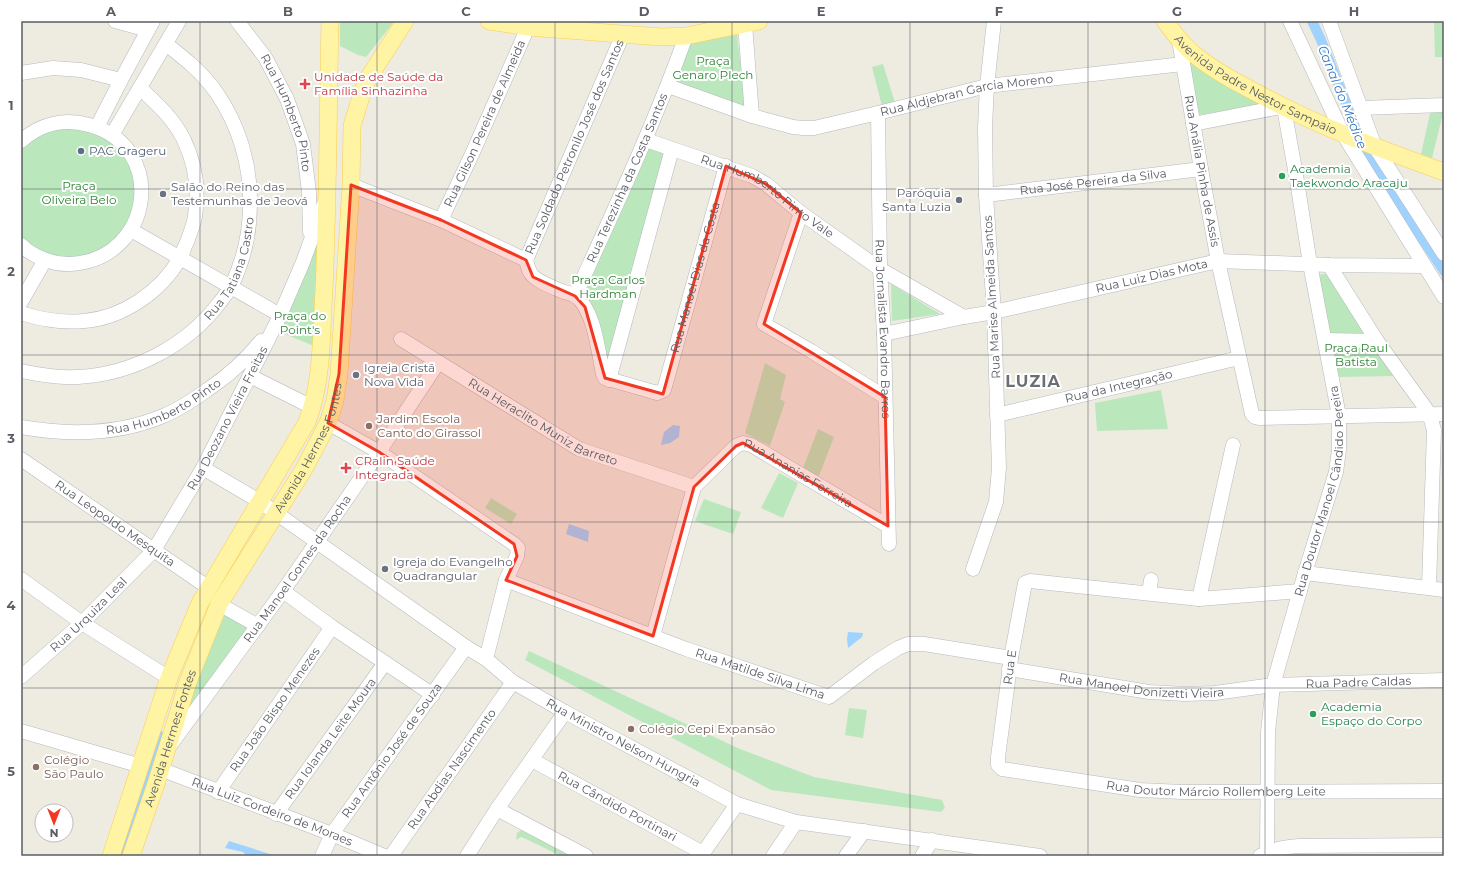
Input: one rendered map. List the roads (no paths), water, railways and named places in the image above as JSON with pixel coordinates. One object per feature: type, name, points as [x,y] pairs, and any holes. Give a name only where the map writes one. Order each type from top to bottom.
[{"type":"main road","name":"Avenida Hermes Fontes","points":[[111,856],[169,678],[200,603],[307,422],[312,407],[318,377],[321,345],[328,193],[330,21]]},
{"type":"main road","name":"Avenida Hermes Fontes","points":[[130,856],[188,682],[219,604],[304,469],[328,423],[335,401],[339,374],[352,126],[358,104],[369,77],[405,21]]},
{"type":"main road","points":[[489,21],[528,27],[661,37],[686,36],[752,23]]},
{"type":"main road","name":"Avenida Padre Nestor Sampaio","points":[[1165,21],[1179,40],[1194,55],[1229,78],[1282,107],[1373,147],[1444,172]]},
{"type":"street","points":[[97,127],[150,26],[115,21]]},
{"type":"street","points":[[112,135],[179,21]]},
{"type":"street","name":"Rua Humberto Pinto","points":[[237,21],[265,57],[287,99],[303,144],[309,192],[310,239]]},
{"type":"street","name":"Rua Marise Almeida Santos","points":[[973,569],[996,502],[999,468],[994,312],[986,195],[985,127],[987,86],[994,21]]},
{"type":"street","points":[[1290,21],[1345,135],[1423,266],[1444,297]]},
{"type":"street","points":[[1329,21],[1361,108],[1373,147],[1444,254]]},
{"type":"street","points":[[668,86],[752,116],[752,23]]},
{"type":"street","name":"Rua Gilson Pereira de Almeida","points":[[441,220],[474,152],[528,27]]},
{"type":"street","name":"Rua Soldado Petronilo José dos Santos","points":[[526,260],[623,34]]},
{"type":"street","name":"Rua Terezinha da Costa Santos","points":[[575,296],[646,140],[686,36]]},
{"type":"street","name":"Rua Anália Pinha de Assis","points":[[1179,40],[1200,169],[1218,261],[1252,414],[1259,418],[1339,416]]},
{"type":"street","name":"Rua Tatiana Castro","points":[[21,371],[47,376],[78,377],[108,373],[138,364],[165,351],[190,334],[212,312],[230,288],[243,256],[250,222],[251,187],[245,153],[233,121],[216,91],[193,65],[166,44]]},
{"type":"street","name":"Rua Aldjebran Garcia Moreno","points":[[752,116],[793,127],[814,128],[987,86],[1183,64]]},
{"type":"street","points":[[21,73],[53,68],[81,70],[121,80]]},
{"type":"street","points":[[21,313],[61,322],[85,321],[108,316],[130,307],[149,294],[166,278],[180,258],[192,230],[195,216],[197,199],[194,168],[183,138],[166,112],[140,88]]},
{"type":"street","points":[[1361,108],[1444,105]]},
{"type":"street","points":[[1193,124],[1282,107]]},
{"type":"street","name":"Rua Doutor Manoel Cândido Pereira","points":[[1263,854],[1268,791],[1268,732],[1273,685],[1336,472],[1339,450],[1339,416],[1310,264],[1297,181],[1282,107]]},
{"type":"street","name":"Rua Jornalista Evandro Barros","points":[[878,113],[880,269],[884,334],[884,397],[889,544]]},
{"type":"street","points":[[21,142],[28,135],[44,126],[62,122],[80,122],[97,127],[112,135],[125,147],[135,162],[140,179],[142,197],[138,214],[131,230],[118,246],[102,257],[84,263],[64,264],[45,260],[22,250]]},
{"type":"street","name":"Rua Humberto Pinto Vale","points":[[646,140],[752,176],[766,184],[801,214],[880,269],[964,317]]},
{"type":"street","points":[[350,185],[441,220],[526,260],[533,276],[548,285],[575,296],[589,315],[603,374],[605,378],[609,380],[672,150]]},
{"type":"street","name":"Rua Manoel Dias da Costa","points":[[609,380],[657,393],[664,390],[726,166]]},
{"type":"street","name":"Rua José Pereira da Silva","points":[[986,195],[1200,169]]},
{"type":"street","name":"Rua Deozano Vieira Freitas","points":[[154,550],[203,468],[279,317],[303,262],[310,239],[328,193]]},
{"type":"street","points":[[801,214],[764,324],[811,351],[884,397]]},
{"type":"street","points":[[131,230],[279,317]]},
{"type":"street","points":[[21,302],[45,260]]},
{"type":"street","name":"Rua Luiz Dias Mota","points":[[884,334],[994,312],[1218,261],[1329,265],[1423,266]]},
{"type":"street","points":[[1329,265],[1378,341],[1430,413],[1434,430],[1429,587]]},
{"type":"street","name":"Rua Humberto Pinto","points":[[21,427],[57,431],[94,432],[126,427],[162,416],[190,402],[228,375],[249,356],[279,317]]},
{"type":"street","name":"Rua Heraclito Muniz Barreto","points":[[401,339],[579,449],[694,487]]},
{"type":"street","points":[[1325,340],[1378,341]]},
{"type":"street","name":"Rua da Integração","points":[[997,415],[1239,358]]},
{"type":"street","name":"Rua Manoel Gomes da Rocha","points":[[166,751],[283,591],[379,452],[438,363]]},
{"type":"street","points":[[250,376],[312,407]]},
{"type":"street","points":[[1339,416],[1430,413],[1444,414]]},
{"type":"street","points":[[328,423],[379,452],[518,548],[517,556],[506,580],[486,659]]},
{"type":"street","name":"Rua Ananias Ferreira","points":[[694,487],[736,446],[743,443],[888,526]]},
{"type":"street","points":[[1233,445],[1199,599],[1300,590]]},
{"type":"street","name":"Rua Leopoldo Mesquita","points":[[21,459],[209,588]]},
{"type":"street","name":"Rua Ministro Nelson Hungria","points":[[203,468],[259,501],[466,647],[486,659],[513,682],[565,712],[737,804],[796,822],[932,840],[991,853],[1040,856]]},
{"type":"street","points":[[654,636],[694,487]]},
{"type":"street","name":"Rua Urquiza Leal","points":[[21,677],[82,623],[154,550]]},
{"type":"street","points":[[1305,573],[1444,590]]},
{"type":"street","points":[[21,579],[82,623],[169,678]]},
{"type":"street","name":"Rua Matilde Silva Lima","points":[[506,580],[747,670],[829,697],[874,663],[898,648],[908,644],[924,644],[1010,663]]},
{"type":"street","name":"Rua E","points":[[998,757],[1010,663],[1025,583],[1030,581],[1150,587],[1199,599]]},
{"type":"street","points":[[283,591],[332,627],[433,696]]},
{"type":"street","points":[[219,604],[258,626]]},
{"type":"street","name":"Rua João Bispo Menezes","points":[[218,792],[332,627]]},
{"type":"street","name":"Rua Antônio José de Souza","points":[[322,856],[332,834],[433,696],[466,647]]},
{"type":"street","name":"Rua Iolanda Leite Moura","points":[[276,814],[385,663]]},
{"type":"street","name":"Rua Manoel Donizetti Vieira","points":[[1010,663],[1149,692],[1215,694],[1273,685]]},
{"type":"street","name":"Rua Padre Caldas","points":[[1273,685],[1444,680]]},
{"type":"street","name":"Rua Abdias Nascimento","points":[[391,856],[513,682]]},
{"type":"street","points":[[466,856],[565,712]]},
{"type":"street","points":[[21,731],[140,766]]},
{"type":"street","name":"Rua Doutor Márcio Rollemberg Leite","points":[[998,757],[998,765],[1002,768],[1140,790],[1182,792],[1444,791]]},
{"type":"street","name":"Rua Cândido Portinari","points":[[532,760],[702,855]]},
{"type":"street","name":"Rua Luiz Cordeiro de Moraes","points":[[160,769],[332,834],[384,856]]},
{"type":"street","points":[[702,855],[737,804]]},
{"type":"street","points":[[497,810],[586,856]]},
{"type":"street","points":[[773,856],[796,822]]},
{"type":"street","points":[[846,856],[864,831]]},
{"type":"street","points":[[136,838],[138,856]]},
{"type":"street","points":[[922,856],[932,840]]},
{"type":"street","points":[[1263,854],[1286,847],[1299,846],[1444,845]]},
{"type":"water","points":[[673,425],[680,426],[679,437],[670,443],[661,445],[664,432]]},
{"type":"water","points":[[569,524],[589,531],[588,542],[566,534]]},
{"type":"water","points":[[848,632],[863,633],[862,637],[848,648],[847,639]]},
{"type":"water","points":[[229,841],[276,856],[247,856],[243,852],[225,848]]},
{"type":"waterway","name":"Canal do Médice","points":[[1312,21],[1366,154],[1444,271]]},
{"type":"waterway","points":[[122,856],[160,736]]},
{"type":"place","name":"Unidade de Saúde da Família Sinhazinha","points":[[305,84]]},
{"type":"place","name":"PAC Grageru","points":[[81,151]]},
{"type":"place","name":"Academia Taekwondo Aracaju","points":[[1282,176]]},
{"type":"place","name":"Salão do Reino das Testemunhas de Jeová","points":[[163,194]]},
{"type":"place","name":"Paróquia Santa Luzia","points":[[959,200]]},
{"type":"place","name":"Igreja Cristã Nova Vida","points":[[356,375]]},
{"type":"place","name":"Jardim Escola Canto do Girassol","points":[[369,426]]},
{"type":"place","name":"CRalin Saúde Integrada","points":[[346,468]]},
{"type":"place","name":"Igreja do Evangelho Quadrangular","points":[[385,569]]},
{"type":"place","name":"Academia Espaço do Corpo","points":[[1313,714]]},
{"type":"place","name":"Colégio Cepi Expansão","points":[[631,729]]},
{"type":"place","name":"Colégio São Paulo","points":[[36,767]]},
{"type":"district","name":"LUZIA","points":[[1033,381]]},
{"type":"park label","name":"Praça Genaro Plech","points":[[713,68]]},
{"type":"park label","name":"Praça Oliveira Belo","points":[[79,193]]},
{"type":"park label","name":"Praça Carlos Hardman","points":[[608,287]]},
{"type":"park label","name":"Praça do Point's","points":[[300,323]]},
{"type":"park label","name":"Praça Raul Batista","points":[[1356,355]]}]
